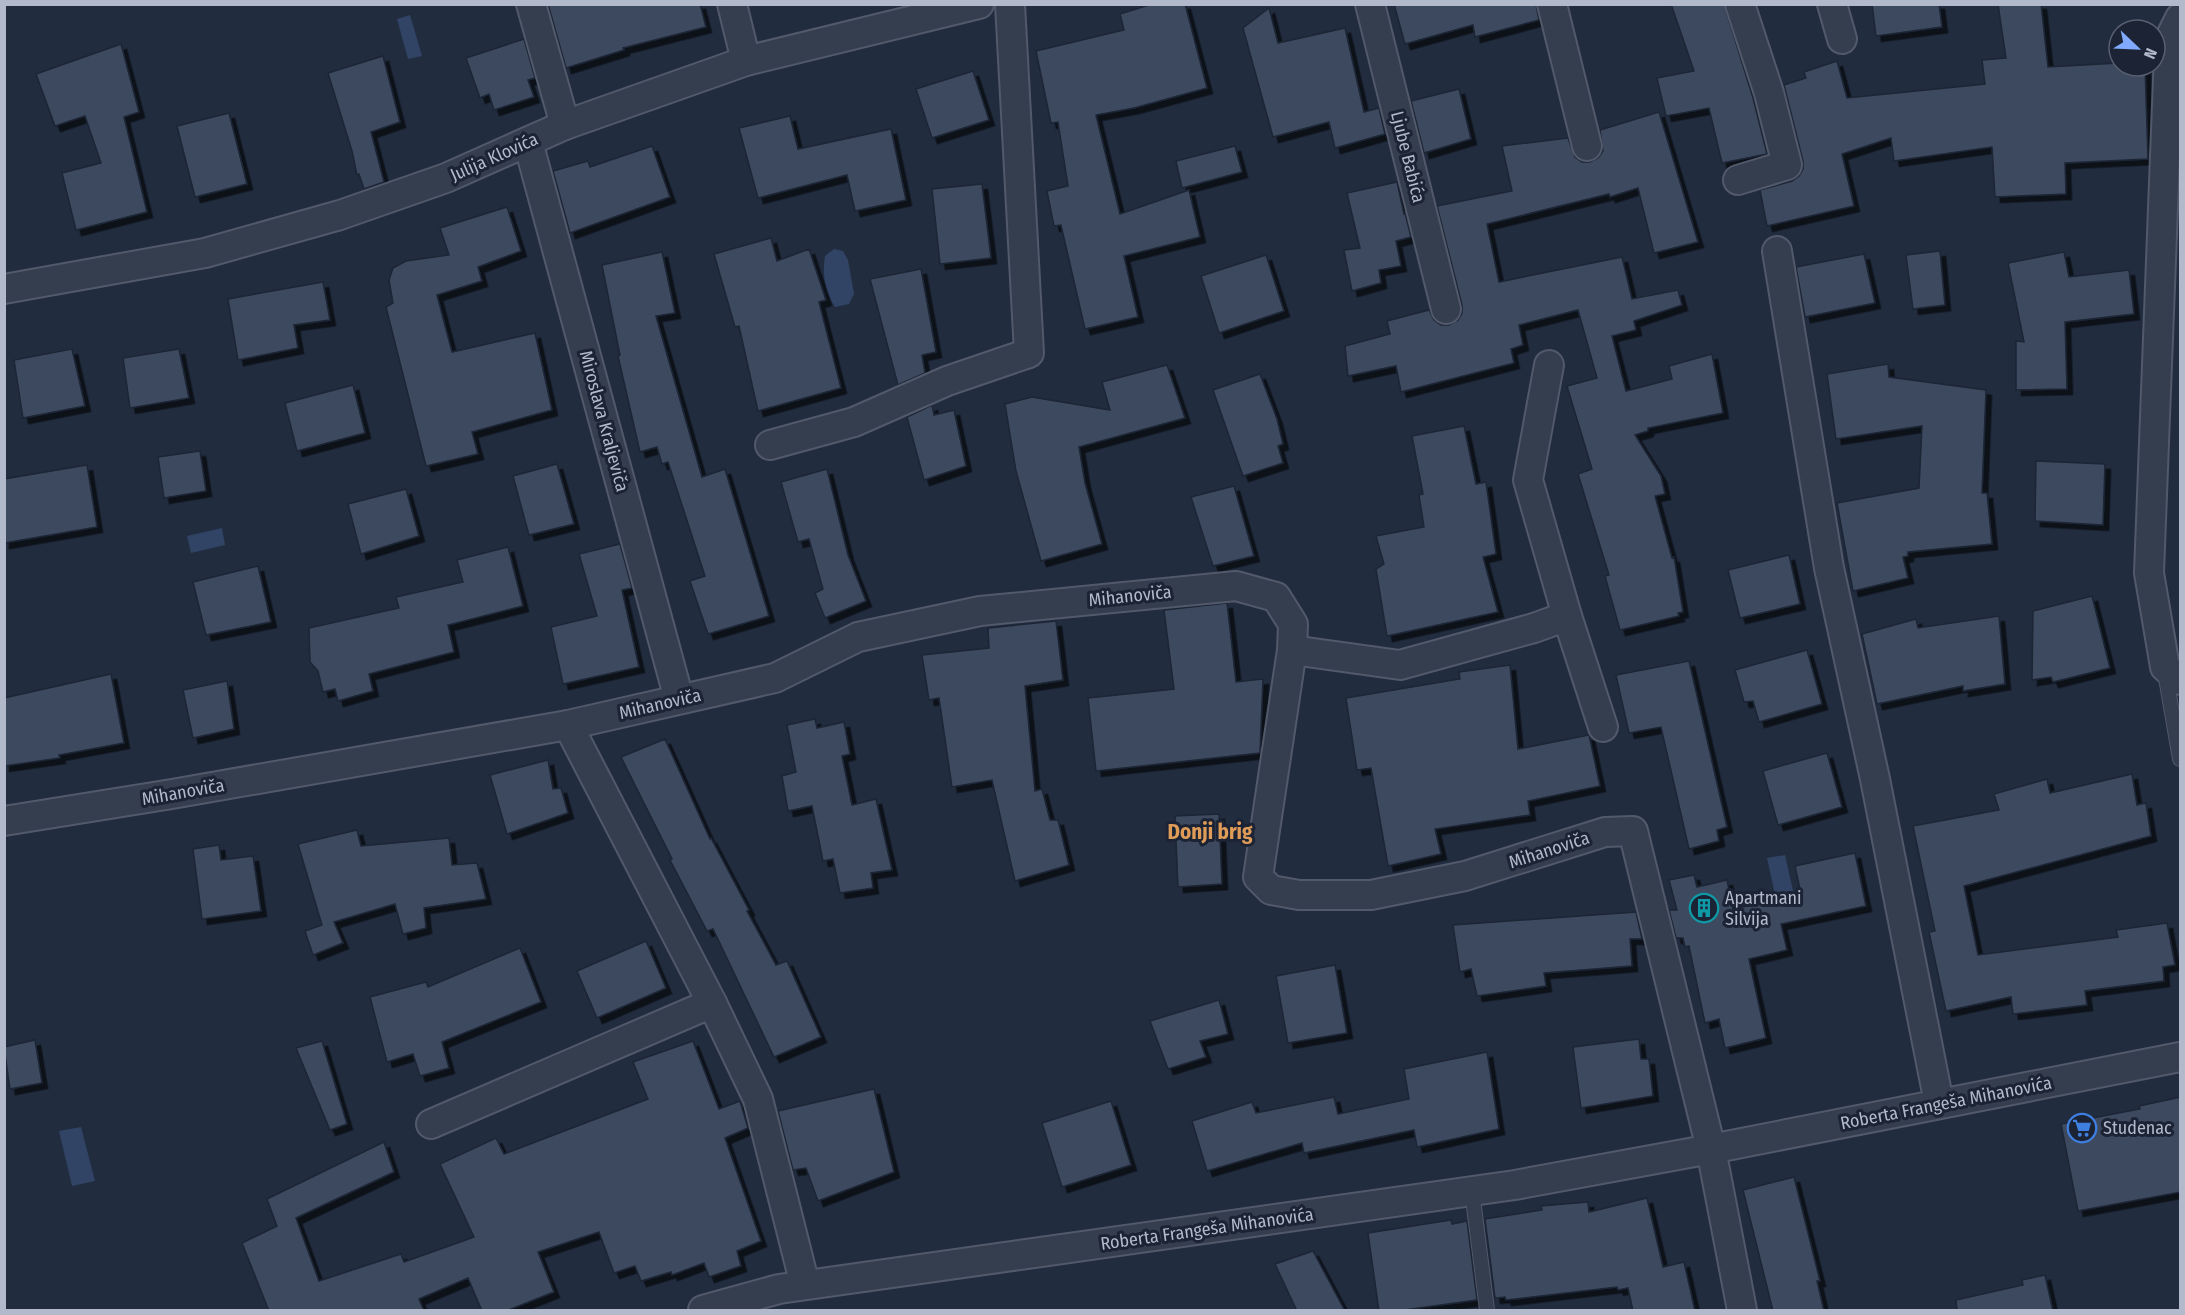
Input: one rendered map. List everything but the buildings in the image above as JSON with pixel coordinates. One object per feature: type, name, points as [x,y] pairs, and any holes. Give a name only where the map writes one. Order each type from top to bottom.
[{"type":"street","points":[[531,4],[566,125]]},
{"type":"street","points":[[732,4],[747,61]]},
{"type":"street","name":"Julija Klovića","points":[[4,289],[205,253],[340,215],[446,178],[566,125],[747,61],[979,4]]},
{"type":"street","points":[[770,445],[854,422],[947,381],[1029,353],[1010,4]]},
{"type":"street","name":"Ljube Babića","points":[[1370,4],[1446,309]]},
{"type":"street","points":[[1552,4],[1587,146]]},
{"type":"street","points":[[1737,180],[1787,165],[1769,93],[1740,4]]},
{"type":"street","points":[[1832,4],[1842,39]]},
{"type":"street","points":[[2173,673],[2149,573],[2169,52],[2172,34],[2181,18]]},
{"type":"street","name":"Miroslava Kraljeviča","points":[[528,142],[679,699]]},
{"type":"street","points":[[1777,252],[1829,568],[1875,779],[1939,1103]]},
{"type":"street","points":[[1549,365],[1528,480],[1567,616],[1603,727]]},
{"type":"street","name":"Mihanoviča","points":[[4,821],[162,796],[567,725],[775,678],[858,637],[980,611],[1236,586],[1276,597],[1293,624],[1292,650],[1258,877],[1271,890],[1299,895],[1371,896],[1465,876],[1630,822],[1711,1149]]},
{"type":"street","points":[[1292,650],[1400,665],[1534,628],[1567,616]]},
{"type":"street","points":[[567,725],[712,1004],[758,1099],[790,1295]]},
{"type":"street","points":[[431,1124],[712,1004]]},
{"type":"street","name":"Roberta Frangeša Mihanovića","points":[[703,1311],[790,1295],[1472,1191],[1711,1149],[2181,1057]]},
{"type":"street","points":[[1711,1149],[1742,1311]]},
{"type":"lane","points":[[2173,673],[2181,759]]},
{"type":"lane","points":[[1472,1191],[1487,1311]]},
{"type":"water","points":[[410,15],[422,56],[408,59],[397,19]]},
{"type":"water","points":[[834,249],[843,251],[848,260],[854,294],[849,304],[835,307],[825,283],[824,269],[825,256]]},
{"type":"water","points":[[222,528],[225,545],[191,553],[187,536]]},
{"type":"water","points":[[1785,855],[1794,895],[1776,899],[1767,858]]},
{"type":"water","points":[[81,1127],[95,1181],[72,1186],[59,1131]]},
{"type":"place","name":"Apartmani Silvija","points":[[1704,908]]},
{"type":"place","name":"Studenac","points":[[2082,1128]]},
{"type":"district","name":"Donji brig","points":[[1210,832]]}]
